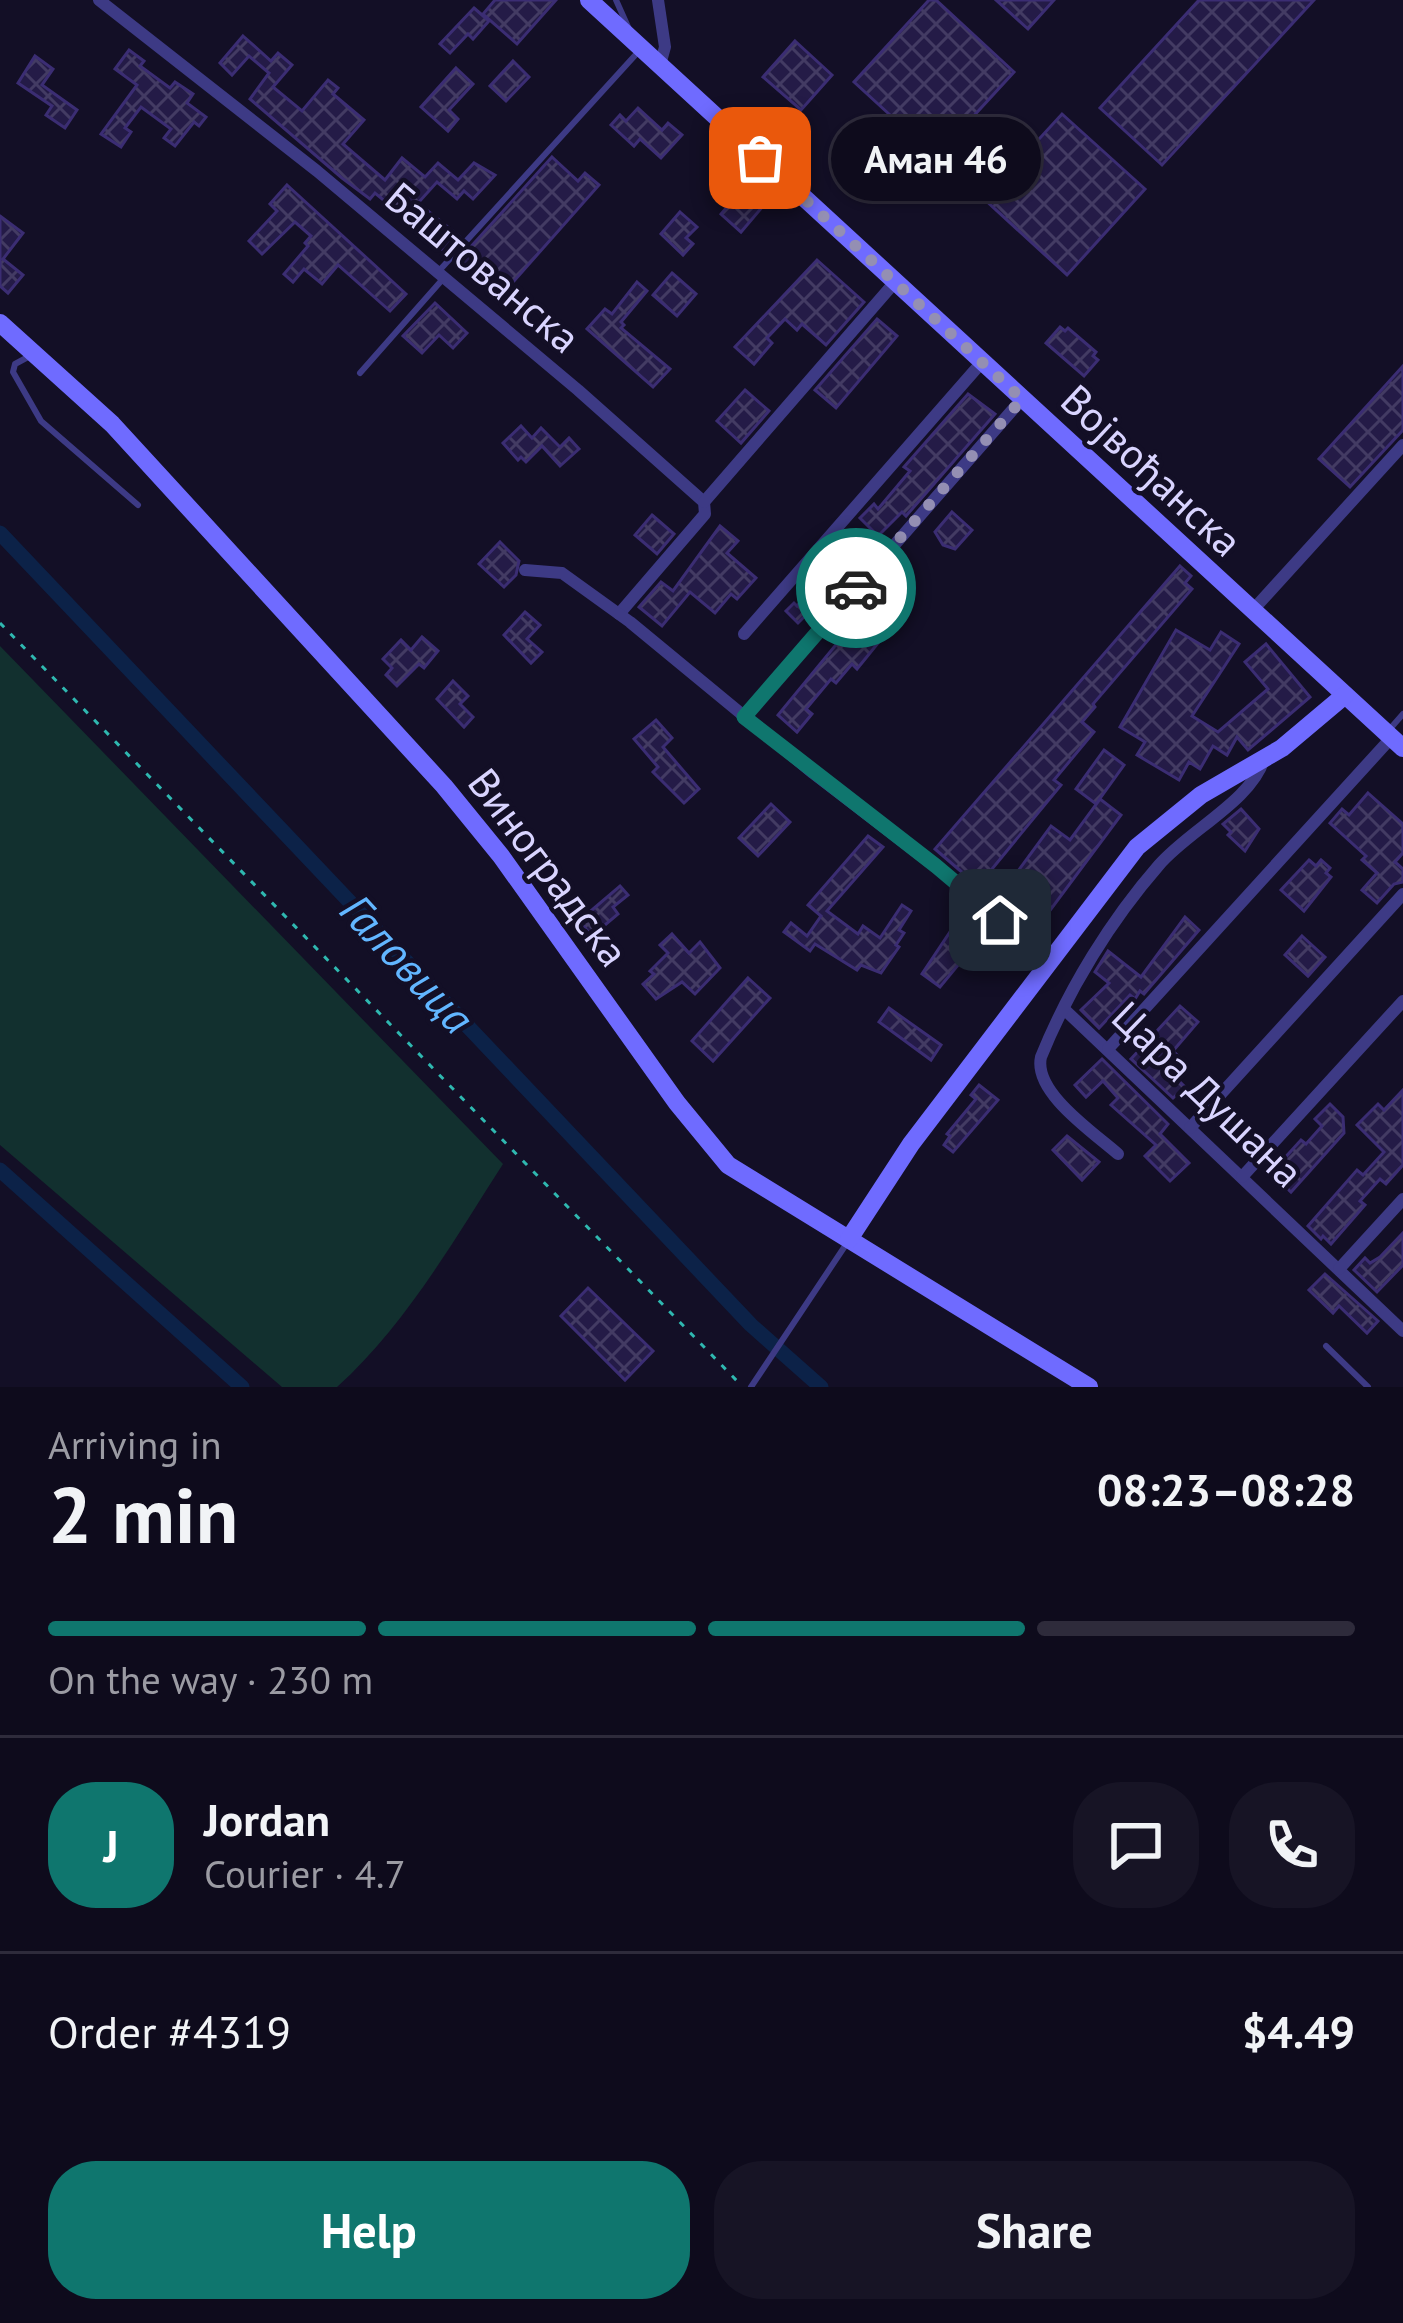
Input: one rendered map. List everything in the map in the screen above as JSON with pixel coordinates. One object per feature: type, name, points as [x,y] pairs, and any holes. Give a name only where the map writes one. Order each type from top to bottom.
[{"type":"street","name":"Баштованска","points":[[99,0],[235,103],[704,502]]},
{"type":"street","name":"Војвођанска","points":[[589,0],[1394,739]]},
{"type":"street","points":[[658,0],[665,46],[660,65]]},
{"type":"street","points":[[619,614],[698,523],[707,510],[704,502],[895,282]]},
{"type":"street","name":"Виноградска","points":[[0,323],[112,424],[444,786],[501,856],[709,1144],[742,1175],[1089,1387]]},
{"type":"street","points":[[744,634],[982,362]]},
{"type":"street","points":[[744,717],[1022,399]]},
{"type":"street","points":[[1252,610],[1403,445]]},
{"type":"street","points":[[525,570],[562,573],[619,614],[1046,959]]},
{"type":"street","name":"Цара Душана","points":[[1345,694],[1264,759],[1248,787],[1150,875],[1095,954],[1064,1009],[1403,1331]]},
{"type":"street","points":[[1108,1049],[1394,739]]},
{"type":"street","points":[[850,1239],[911,1144],[1046,959],[1147,837],[1201,795],[1264,759]]},
{"type":"street","points":[[1190,1128],[1403,895]]},
{"type":"street","points":[[1243,1178],[1403,1001]]},
{"type":"street","points":[[1064,1009],[1041,1057],[1040,1077],[1047,1089],[1118,1154]]},
{"type":"street","points":[[1339,1269],[1403,1199]]},
{"type":"lane","points":[[361,373],[636,43],[616,0]]},
{"type":"lane","points":[[36,352],[15,364],[13,372],[41,421],[138,505]]},
{"type":"lane","points":[[1394,739],[1403,714]]},
{"type":"lane","points":[[747,1387],[850,1239]]},
{"type":"lane","points":[[1326,1346],[1368,1387]]},
{"type":"path","points":[[0,622],[747,1387]]},
{"type":"green space","points":[[0,646],[503,1164],[406,1310],[337,1387],[282,1387],[0,1145]]},
{"type":"building","points":[[495,0],[556,0],[517,44],[483,14]]},
{"type":"building","points":[[929,0],[936,0],[1014,72],[936,157],[854,82]]},
{"type":"building","points":[[996,0],[1054,0],[1028,29]]},
{"type":"building","points":[[1199,0],[1314,0],[1162,165],[1100,108]]},
{"type":"building","points":[[474,8],[489,21],[473,39],[468,34],[450,53],[440,44]]},
{"type":"building","points":[[243,36],[271,61],[278,53],[292,65],[273,87],[302,111],[328,80],[338,88],[333,94],[364,120],[343,144],[385,180],[402,158],[425,177],[438,163],[458,180],[474,163],[495,175],[473,199],[464,191],[457,199],[437,182],[418,203],[460,237],[446,252],[406,225],[409,221],[375,193],[370,199],[342,178],[250,99],[269,73],[249,56],[232,75],[220,63]]},
{"type":"building","points":[[795,41],[832,75],[801,110],[763,77]]},
{"type":"building","points":[[129,50],[144,61],[140,66],[170,88],[175,82],[193,94],[187,103],[206,117],[199,126],[194,122],[175,146],[164,138],[171,129],[141,107],[125,128],[131,132],[121,147],[101,134],[137,85],[115,69]]},
{"type":"building","points":[[35,56],[53,69],[42,85],[77,110],[65,128],[46,115],[52,106],[18,83]]},
{"type":"building","points":[[513,61],[529,77],[506,101],[490,86]]},
{"type":"building","points":[[456,68],[473,84],[449,110],[458,119],[448,131],[421,107]]},
{"type":"building","points":[[638,108],[662,130],[668,123],[682,135],[661,158],[640,139],[634,146],[611,125],[620,115],[626,121]]},
{"type":"building","points":[[1062,114],[1145,189],[1067,275],[984,199]]},
{"type":"building","points":[[552,157],[578,181],[585,173],[599,185],[498,299],[457,262]]},
{"type":"building","points":[[287,185],[406,294],[390,311],[338,265],[322,284],[304,269],[293,282],[284,274],[311,236],[295,222],[262,254],[249,241],[277,211],[270,204]]},
{"type":"building","points":[[744,187],[764,205],[741,232],[721,214]]},
{"type":"building","points":[[680,212],[697,227],[686,238],[693,244],[683,255],[661,234]]},
{"type":"building","points":[[0,216],[23,233],[3,259],[23,275],[8,293],[0,286]]},
{"type":"building","points":[[817,260],[864,302],[826,345],[802,324],[797,330],[785,319],[767,338],[772,343],[754,364],[735,347]]},
{"type":"building","points":[[672,273],[696,294],[677,316],[653,295]]},
{"type":"building","points":[[637,282],[647,291],[621,328],[670,369],[653,387],[587,329],[605,309],[612,314]]},
{"type":"building","points":[[435,303],[467,333],[453,348],[439,335],[422,353],[403,336]]},
{"type":"building","points":[[877,319],[897,336],[836,408],[815,390]]},
{"type":"building","points":[[1060,327],[1068,328],[1096,352],[1093,356],[1098,360],[1084,376],[1046,343]]},
{"type":"building","points":[[1403,366],[1403,430],[1350,487],[1319,459]]},
{"type":"building","points":[[745,390],[769,411],[741,443],[717,421]]},
{"type":"building","points":[[968,394],[995,414],[906,516],[902,512],[878,536],[860,518],[874,504],[878,509],[910,471],[904,467]]},
{"type":"building","points":[[521,426],[532,438],[541,428],[560,447],[569,438],[579,449],[560,466],[542,446],[526,462],[521,457],[518,460],[503,443]]},
{"type":"building","points":[[952,512],[972,530],[955,549],[943,545],[935,532]]},
{"type":"building","points":[[652,515],[674,534],[657,554],[635,535]]},
{"type":"building","points":[[720,526],[738,541],[727,553],[756,578],[737,599],[731,594],[715,613],[690,592],[662,626],[639,607],[661,582],[673,591]]},
{"type":"building","points":[[500,542],[519,561],[516,575],[504,587],[479,564]]},
{"type":"building","points":[[1180,566],[1191,576],[1185,583],[1192,589],[1093,704],[1082,722],[1094,732],[1054,780],[1061,785],[978,886],[935,849]]},
{"type":"building","points":[[814,586],[830,601],[817,617],[810,611],[798,623],[786,611]]},
{"type":"building","points":[[876,596],[900,616],[857,669],[852,664],[836,683],[831,679],[806,709],[812,714],[797,732],[778,715]]},
{"type":"building","points":[[525,612],[540,625],[527,639],[542,652],[531,663],[504,635]]},
{"type":"building","points":[[1176,630],[1210,650],[1221,632],[1239,644],[1192,716],[1218,732],[1268,689],[1245,662],[1266,644],[1310,697],[1248,750],[1237,737],[1227,755],[1213,746],[1200,769],[1189,762],[1179,780],[1137,755],[1145,742],[1120,727]]},
{"type":"building","points":[[422,637],[438,651],[424,668],[419,664],[397,686],[386,675],[392,668],[383,659],[401,640],[411,650]]},
{"type":"building","points":[[453,681],[468,696],[460,704],[473,717],[464,727],[437,699]]},
{"type":"building","points":[[656,720],[672,738],[663,747],[699,789],[684,803],[653,772],[658,767],[634,739]]},
{"type":"building","points":[[1104,750],[1124,765],[1096,804],[1076,789]]},
{"type":"building","points":[[1368,793],[1403,824],[1403,853],[1395,862],[1403,869],[1403,882],[1394,884],[1377,903],[1362,890],[1377,873],[1362,860],[1366,856],[1330,823],[1342,809],[1349,815]]},
{"type":"building","points":[[1100,799],[1121,815],[1034,932],[1011,915],[1021,902],[1004,890],[1051,826],[1070,840]]},
{"type":"building","points":[[771,804],[790,822],[758,856],[739,838]]},
{"type":"building","points":[[1241,809],[1259,829],[1245,851],[1223,824]]},
{"type":"building","points":[[868,836],[883,847],[827,911],[858,934],[863,926],[880,938],[902,905],[911,911],[899,930],[904,933],[899,947],[881,973],[861,965],[857,970],[815,944],[810,951],[784,932],[791,923],[807,936],[821,916],[808,905]]},
{"type":"building","points":[[1309,860],[1316,866],[1321,860],[1330,868],[1326,873],[1331,877],[1304,911],[1281,890]]},
{"type":"building","points":[[620,886],[628,895],[613,907],[618,914],[592,936],[579,921]]},
{"type":"building","points":[[966,908],[984,921],[968,944],[973,947],[940,987],[922,974]]},
{"type":"building","points":[[1185,917],[1199,930],[1144,994],[1140,991],[1135,999],[1130,995],[1099,1028],[1081,1010],[1109,983],[1095,972],[1108,951],[1141,977]]},
{"type":"building","points":[[672,934],[689,953],[700,942],[720,968],[695,994],[682,982],[656,999],[643,984],[668,953],[660,945]]},
{"type":"building","points":[[1302,936],[1325,957],[1308,976],[1285,955]]},
{"type":"building","points":[[748,978],[770,998],[713,1061],[692,1041]]},
{"type":"building","points":[[1180,1006],[1198,1022],[1173,1051],[1188,1065],[1176,1078],[1185,1087],[1173,1098],[1131,1059]]},
{"type":"building","points":[[889,1008],[941,1045],[931,1060],[879,1022]]},
{"type":"building","points":[[1102,1059],[1168,1124],[1160,1134],[1189,1163],[1170,1181],[1145,1156],[1156,1145],[1111,1105],[1118,1098],[1103,1081],[1086,1097],[1075,1085]]},
{"type":"building","points":[[979,1085],[998,1100],[953,1152],[944,1145],[947,1134],[976,1099],[971,1095]]},
{"type":"building","points":[[1403,1090],[1403,1165],[1386,1184],[1380,1179],[1360,1201],[1365,1205],[1331,1244],[1321,1239],[1308,1226],[1357,1170],[1363,1175],[1384,1152],[1357,1125],[1378,1104],[1384,1110]]},
{"type":"building","points":[[1330,1104],[1343,1117],[1344,1133],[1291,1192],[1271,1173],[1301,1140],[1306,1144],[1322,1126],[1315,1119]]},
{"type":"building","points":[[1067,1136],[1099,1162],[1082,1180],[1053,1150]]},
{"type":"building","points":[[1403,1233],[1403,1265],[1377,1292],[1354,1270],[1365,1258],[1370,1263],[1380,1257]]},
{"type":"building","points":[[1325,1274],[1378,1321],[1367,1333],[1339,1306],[1333,1313],[1309,1290]]},
{"type":"building","points":[[588,1288],[653,1351],[625,1380],[561,1316]]},
{"type":"waterway","name":"Галовица","points":[[0,533],[751,1325],[821,1387]]},
{"type":"waterway","points":[[0,1170],[242,1387]]},
{"type":"way so far","points":[[760,158],[1022,399],[856,588]]},
{"type":"place","name":"Аман 46","points":[[760,158]]},
{"type":"route","points":[[856,588],[744,717],[1000,920]]}]
